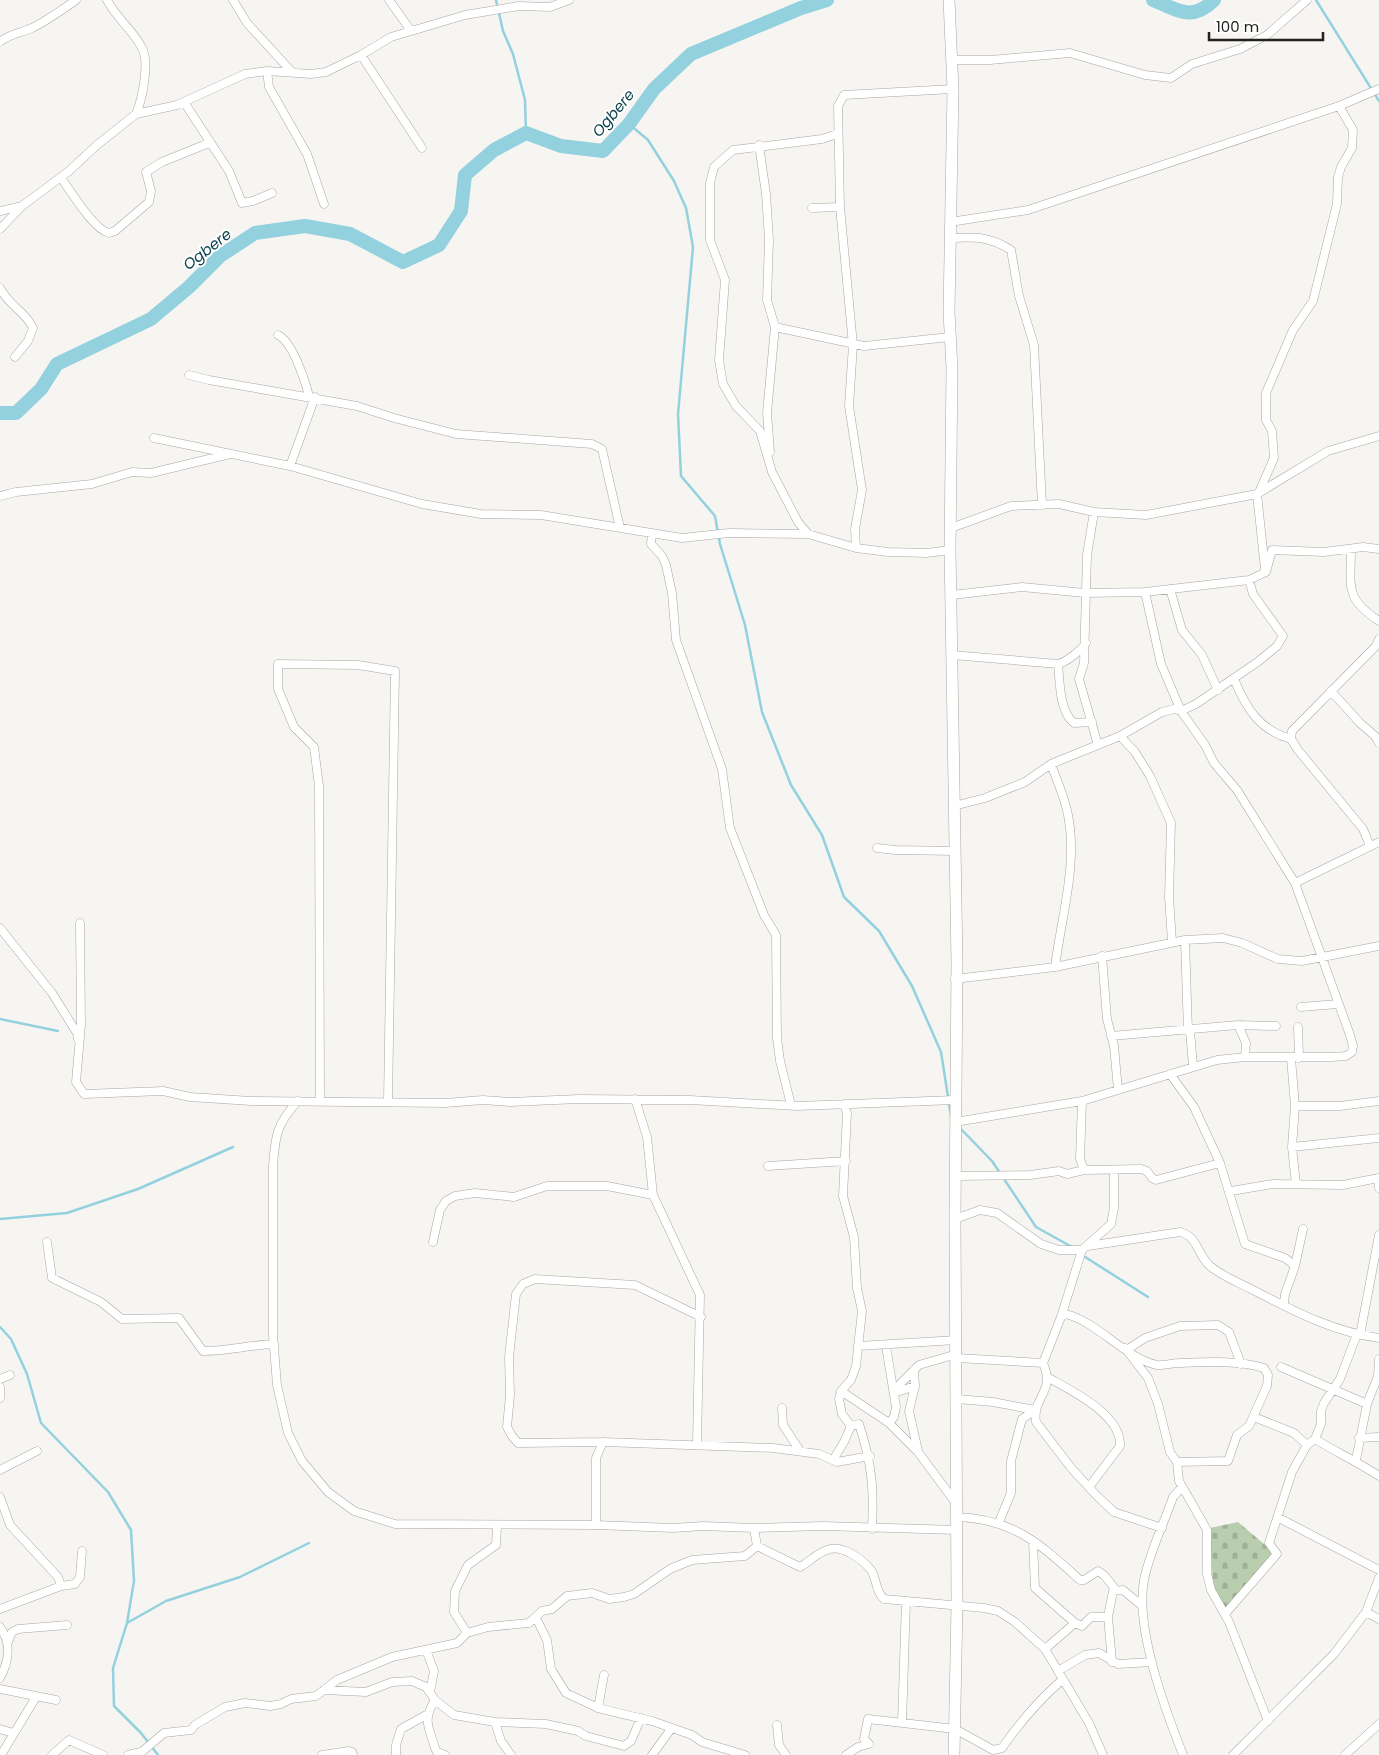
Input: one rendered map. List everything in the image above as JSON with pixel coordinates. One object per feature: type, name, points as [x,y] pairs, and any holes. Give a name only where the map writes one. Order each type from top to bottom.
[{"type":"main road","points":[[949,0],[953,89],[950,222],[950,337],[952,368],[950,550],[956,851],[954,1219],[957,1356],[957,1605],[954,1755]]},
{"type":"street","points":[[0,42],[5,37],[45,20],[76,0]]},
{"type":"street","points":[[0,229],[22,206],[61,178],[136,114],[142,101],[145,59],[142,49],[107,0]]},
{"type":"street","points":[[233,0],[247,23],[290,71]]},
{"type":"street","points":[[389,0],[411,32]]},
{"type":"street","points":[[136,114],[184,102],[245,74],[267,71],[290,71],[311,74],[326,72],[361,55],[391,36],[411,32],[465,15],[519,6],[550,7],[569,0]]},
{"type":"street","points":[[951,60],[990,60],[1070,54],[1145,75],[1171,78],[1192,64],[1240,49],[1267,34],[1307,0]]},
{"type":"street","points":[[361,55],[422,148]]},
{"type":"street","points":[[267,71],[269,88],[308,154],[324,204]]},
{"type":"street","points":[[856,548],[855,530],[862,490],[849,406],[853,345],[840,207],[837,134],[838,106],[844,95],[953,89]]},
{"type":"street","points":[[950,222],[1028,210],[1339,106],[1379,89]]},
{"type":"street","points":[[184,102],[229,172],[242,203],[253,202],[272,194]]},
{"type":"street","points":[[1266,572],[1257,494],[1266,481],[1274,458],[1272,431],[1266,420],[1266,393],[1294,330],[1313,301],[1337,204],[1338,177],[1341,167],[1352,148],[1353,130],[1339,106]]},
{"type":"street","points":[[808,534],[798,522],[772,472],[760,431],[736,406],[723,384],[719,360],[725,280],[712,249],[708,204],[714,167],[733,150],[759,145],[822,139],[837,134]]},
{"type":"street","points":[[61,178],[83,209],[101,228],[109,233],[115,232],[149,202],[151,191],[146,172],[162,162],[209,143]]},
{"type":"street","points":[[759,145],[766,194],[768,231],[767,300],[775,327],[767,413],[772,472]]},
{"type":"street","points":[[0,211],[22,206]]},
{"type":"street","points":[[812,208],[840,207]]},
{"type":"street","points":[[950,238],[975,237],[992,240],[1011,250],[1020,296],[1034,345],[1033,366],[1042,505]]},
{"type":"street","points":[[0,288],[2,298],[30,322],[33,328],[28,341],[15,357]]},
{"type":"street","points":[[775,327],[853,345],[890,344],[950,337]]},
{"type":"street","points":[[278,335],[284,338],[291,348],[312,396],[290,466]]},
{"type":"street","points":[[189,375],[256,389],[312,396],[358,406],[394,418],[456,434],[536,439],[598,446],[602,449],[620,528]]},
{"type":"street","points":[[951,528],[1011,506],[1059,504],[1094,512],[1146,515],[1257,494],[1328,450],[1379,436]]},
{"type":"street","points":[[154,438],[290,466],[422,504],[481,514],[541,515],[682,538],[728,533],[808,534],[856,548],[927,553],[950,550]]},
{"type":"street","points":[[0,496],[16,492],[92,484],[116,475],[132,472],[151,473],[230,454]]},
{"type":"street","points":[[1094,512],[1087,555],[1085,593],[1086,643],[1084,663],[1078,680],[1098,744]]},
{"type":"street","points":[[652,533],[651,544],[662,556],[672,593],[676,640],[722,769],[730,828],[764,915],[776,935],[777,1038],[780,1062],[791,1105]]},
{"type":"street","points":[[1351,549],[1351,584],[1355,600],[1364,611],[1379,621]]},
{"type":"street","points":[[952,595],[1022,587],[1085,593],[1145,592],[1249,580],[1266,572],[1272,550],[1324,552],[1351,549],[1379,549]]},
{"type":"street","points":[[954,806],[985,798],[1025,782],[1052,764],[1120,736],[1162,712],[1174,709],[1181,710],[1196,704],[1259,661],[1282,640],[1282,632],[1253,594],[1249,580]]},
{"type":"street","points":[[1170,589],[1182,630],[1202,655],[1218,690]]},
{"type":"street","points":[[955,1122],[1082,1101],[1217,1060],[1245,1057],[1346,1056],[1352,1052],[1353,1046],[1295,882],[1237,790],[1214,763],[1205,745],[1181,710],[1160,664],[1145,592]]},
{"type":"street","points":[[1291,739],[1292,731],[1376,646],[1379,640]]},
{"type":"street","points":[[952,655],[1058,664],[1065,663],[1086,643]]},
{"type":"street","points":[[320,1101],[319,786],[314,747],[294,726],[278,689],[278,664],[358,665],[395,671],[388,1102]]},
{"type":"street","points":[[1058,664],[1062,698],[1069,719],[1074,723],[1092,722]]},
{"type":"street","points":[[1234,679],[1254,717],[1274,734],[1291,739],[1363,829],[1370,846]]},
{"type":"street","points":[[1331,692],[1377,739]]},
{"type":"street","points":[[1377,739],[1379,728]]},
{"type":"street","points":[[1120,736],[1135,752],[1150,776],[1172,823],[1169,896],[1172,942]]},
{"type":"street","points":[[1052,764],[1068,815],[1070,845],[1069,876],[1055,967]]},
{"type":"street","points":[[1295,882],[1379,842]]},
{"type":"street","points":[[877,848],[956,851]]},
{"type":"street","points":[[80,923],[79,1044],[76,1082],[84,1094],[163,1091],[190,1097],[251,1101],[445,1103],[483,1100],[510,1102],[635,1099],[791,1105],[955,1100]]},
{"type":"street","points":[[0,928],[52,993],[77,1033],[79,1044]]},
{"type":"street","points":[[955,979],[1055,967],[1185,940],[1224,938],[1242,943],[1278,959],[1302,961],[1379,946]]},
{"type":"street","points":[[1185,940],[1189,1031],[1193,1066]]},
{"type":"street","points":[[1102,956],[1107,1019],[1114,1046],[1118,1090]]},
{"type":"street","points":[[1301,1006],[1338,1004]]},
{"type":"street","points":[[1238,1025],[1246,1043],[1245,1057]]},
{"type":"street","points":[[1111,1036],[1189,1031],[1238,1025],[1276,1026]]},
{"type":"street","points":[[1296,1184],[1292,1147],[1298,1027]]},
{"type":"street","points":[[1170,1074],[1194,1107],[1220,1163],[1231,1191],[1245,1244],[1284,1258],[1295,1266]]},
{"type":"street","points":[[635,1099],[647,1137],[653,1195],[700,1295],[698,1444]]},
{"type":"street","points":[[1295,1106],[1340,1106],[1379,1100]]},
{"type":"street","points":[[298,1101],[282,1119],[275,1138],[273,1166],[274,1344],[277,1385],[288,1433],[302,1461],[328,1492],[354,1511],[395,1524],[673,1528],[823,1526],[872,1529],[957,1530]]},
{"type":"street","points":[[1082,1101],[1080,1159],[1084,1170]]},
{"type":"street","points":[[847,1113],[857,1103]]},
{"type":"street","points":[[844,1104],[847,1113],[843,1196],[854,1237],[857,1288],[862,1311],[856,1366],[851,1380],[841,1392],[839,1399],[842,1414],[851,1426]]},
{"type":"street","points":[[1292,1147],[1379,1138]]},
{"type":"street","points":[[768,1166],[846,1161]]},
{"type":"street","points":[[955,1176],[1030,1175],[1059,1171],[1067,1174],[1084,1170],[1141,1169],[1147,1171],[1156,1180],[1220,1163]]},
{"type":"street","points":[[1088,1487],[1120,1446],[1120,1440],[1115,1429],[1088,1399],[1049,1378],[1043,1363],[1061,1317],[1084,1248],[1111,1224],[1114,1208],[1114,1170]]},
{"type":"street","points":[[1231,1191],[1274,1184],[1343,1186],[1379,1178],[1379,1188]]},
{"type":"street","points":[[433,1242],[440,1210],[446,1201],[455,1196],[475,1193],[514,1198],[547,1186],[607,1186],[653,1195]]},
{"type":"street","points":[[954,1219],[980,1210],[997,1213],[1041,1244],[1059,1250],[1084,1248],[1180,1232],[1190,1234],[1202,1259],[1214,1270],[1284,1305],[1358,1335],[1379,1338]]},
{"type":"street","points":[[1284,1305],[1285,1294],[1295,1266],[1303,1229]]},
{"type":"street","points":[[1225,1614],[1277,1554],[1269,1543],[1279,1518],[1292,1472],[1307,1445],[1315,1439],[1321,1424],[1321,1411],[1340,1379],[1358,1335],[1379,1235]]},
{"type":"street","points":[[47,1242],[52,1278],[101,1302],[122,1319],[179,1318],[203,1351],[226,1351],[251,1345],[274,1344]]},
{"type":"street","points":[[701,1317],[635,1285],[535,1279],[523,1284],[516,1294],[509,1357],[510,1396],[507,1427],[512,1436],[518,1442],[603,1442],[689,1446],[698,1444],[800,1451],[837,1462],[870,1456]]},
{"type":"street","points":[[1061,1317],[1066,1314],[1081,1318],[1126,1349],[1159,1365],[1186,1362],[1240,1364],[1264,1368],[1269,1380],[1249,1426],[1237,1435],[1228,1461],[1177,1462]]},
{"type":"street","points":[[1126,1349],[1144,1338],[1180,1326],[1218,1325],[1228,1332],[1240,1364]]},
{"type":"street","points":[[858,1346],[886,1346],[891,1344],[956,1340]]},
{"type":"street","points":[[886,1346],[896,1407],[894,1417],[889,1424]]},
{"type":"street","points":[[1126,1349],[1148,1378],[1158,1404],[1170,1452],[1177,1462],[1182,1488],[1207,1530],[1207,1574],[1211,1590],[1225,1614],[1268,1721]]},
{"type":"street","points":[[894,1391],[914,1370],[931,1360],[957,1356],[1043,1363]]},
{"type":"street","points":[[1356,1460],[1367,1404],[1378,1376],[1379,1358]]},
{"type":"street","points":[[1282,1367],[1367,1404]]},
{"type":"street","points":[[914,1370],[915,1386],[909,1411],[918,1452]]},
{"type":"street","points":[[0,1379],[10,1375]]},
{"type":"street","points":[[1049,1378],[1036,1410],[1036,1422],[1088,1487],[1114,1512],[1162,1528]]},
{"type":"street","points":[[894,1391],[915,1386]]},
{"type":"street","points":[[0,1387],[0,1398]]},
{"type":"street","points":[[841,1392],[889,1424],[918,1452],[957,1504]]},
{"type":"street","points":[[957,1400],[993,1402],[1036,1410]]},
{"type":"street","points":[[782,1408],[783,1426],[800,1451]]},
{"type":"street","points":[[998,1522],[1011,1493],[1011,1460],[1022,1419],[1036,1410]]},
{"type":"street","points":[[1254,1417],[1294,1433],[1307,1445]]},
{"type":"street","points":[[833,1460],[851,1426],[859,1424],[870,1456],[872,1473],[872,1529]]},
{"type":"street","points":[[1359,1438],[1379,1437]]},
{"type":"street","points":[[1315,1439],[1345,1458],[1356,1460],[1379,1476]]},
{"type":"street","points":[[596,1526],[596,1458],[603,1442]]},
{"type":"street","points":[[0,1470],[36,1451]]},
{"type":"street","points":[[1182,1488],[1173,1497],[1144,1579],[1141,1605],[1152,1662],[1182,1755]]},
{"type":"street","points":[[0,1497],[10,1525],[58,1577],[61,1586]]},
{"type":"street","points":[[957,1517],[998,1522],[1033,1541],[1080,1580],[1084,1580],[1098,1571],[1104,1575],[1116,1590]]},
{"type":"street","points":[[1279,1518],[1379,1570]]},
{"type":"street","points":[[467,1633],[454,1612],[455,1591],[468,1564],[496,1545],[497,1526]]},
{"type":"street","points":[[754,1528],[758,1546]]},
{"type":"street","points":[[1033,1541],[1035,1588],[1075,1623],[1082,1626],[1091,1617],[1108,1617]]},
{"type":"street","points":[[758,1546],[800,1566],[827,1550],[839,1549],[848,1552],[872,1571],[879,1595],[884,1599],[957,1605],[998,1611],[1015,1622],[1045,1649],[1089,1723],[1103,1755]]},
{"type":"street","points":[[128,1755],[140,1753],[164,1733],[191,1730],[195,1725],[225,1707],[245,1703],[270,1706],[281,1704],[291,1699],[316,1696],[337,1680],[392,1657],[457,1643],[467,1633],[488,1628],[529,1623],[542,1611],[552,1609],[567,1596],[592,1593],[609,1599],[624,1597],[634,1594],[670,1569],[692,1560],[745,1556],[758,1546]]},
{"type":"street","points":[[0,1609],[61,1586],[75,1584],[80,1577],[82,1551]]},
{"type":"street","points":[[1233,1755],[1334,1654],[1366,1612],[1379,1578]]},
{"type":"street","points":[[1112,1662],[1108,1617],[1112,1594],[1116,1590],[1123,1590],[1141,1605]]},
{"type":"street","points":[[902,1723],[906,1601]]},
{"type":"street","points":[[1366,1612],[1379,1619]]},
{"type":"street","points":[[536,1618],[547,1640],[551,1669],[566,1693],[598,1708],[641,1718],[692,1735],[702,1742],[745,1755]]},
{"type":"street","points":[[1045,1649],[1075,1623]]},
{"type":"street","points":[[8,1642],[12,1632],[18,1629],[67,1625]]},
{"type":"street","points":[[0,1627],[8,1642],[9,1655],[0,1678]]},
{"type":"street","points":[[426,1650],[434,1671],[430,1692]]},
{"type":"street","points":[[1058,1671],[1085,1655],[1099,1654],[1112,1662],[1123,1665],[1152,1662]]},
{"type":"street","points":[[598,1708],[604,1675]]},
{"type":"street","points":[[846,1755],[858,1747],[869,1744],[864,1739],[868,1719],[955,1729],[994,1750],[1002,1748],[1016,1726],[1034,1705],[1062,1680]]},
{"type":"street","points":[[324,1690],[366,1692],[392,1682],[412,1681],[426,1686],[435,1700],[454,1715],[495,1722],[546,1724],[578,1731],[586,1736],[624,1746]]},
{"type":"street","points":[[0,1689],[56,1700]]},
{"type":"street","points":[[1,1755],[36,1697]]},
{"type":"street","points":[[435,1700],[426,1720],[437,1752],[445,1755]]},
{"type":"street","points":[[396,1755],[396,1745],[401,1729],[428,1714]]},
{"type":"street","points":[[624,1746],[631,1741],[641,1718]]},
{"type":"street","points":[[495,1722],[501,1741],[510,1755]]},
{"type":"street","points":[[1345,1755],[1379,1724]]},
{"type":"street","points":[[777,1725],[779,1745],[786,1755]]},
{"type":"street","points":[[0,1729],[13,1733]]},
{"type":"street","points":[[652,1755],[671,1729]]},
{"type":"street","points":[[52,1755],[69,1740],[103,1755]]},
{"type":"street","points":[[624,1746],[626,1755]]},
{"type":"street","points":[[322,1755],[348,1752],[352,1752],[352,1755]]},
{"type":"green space","points":[[1238,1522],[1276,1554],[1225,1610],[1213,1588],[1210,1528]]},
{"type":"waterway","points":[[496,0],[503,31],[513,54],[525,100],[526,133]]},
{"type":"waterway","name":"Ogbere","points":[[0,413],[16,413],[41,389],[57,364],[151,319],[189,287],[220,256],[255,233],[305,226],[350,234],[403,262],[439,245],[461,211],[465,175],[494,150],[526,133],[561,146],[603,151],[629,124],[654,89],[691,54],[801,8],[827,0]]},
{"type":"waterway","name":"Ogbere","points":[[1153,0],[1185,12],[1199,11],[1214,0]]},
{"type":"waterway","points":[[1316,0],[1379,101]]},
{"type":"waterway","points":[[629,124],[648,140],[674,181],[686,208],[693,247],[678,414],[681,476],[715,516],[720,544],[745,625],[762,712],[791,785],[822,835],[844,897],[879,931],[912,986],[941,1052],[951,1116]]},
{"type":"waterway","points":[[0,1019],[58,1031]]},
{"type":"waterway","points":[[960,1128],[992,1161],[1036,1227],[1072,1247]]},
{"type":"waterway","points":[[0,1219],[67,1213],[138,1189],[233,1147]]},
{"type":"waterway","points":[[1082,1255],[1148,1297]]},
{"type":"waterway","points":[[0,1327],[11,1339],[27,1374],[41,1423],[108,1492],[131,1530],[134,1581],[127,1623],[113,1668],[114,1706],[141,1733],[158,1755]]},
{"type":"waterway","points":[[127,1623],[166,1601],[240,1577],[309,1543]]}]
